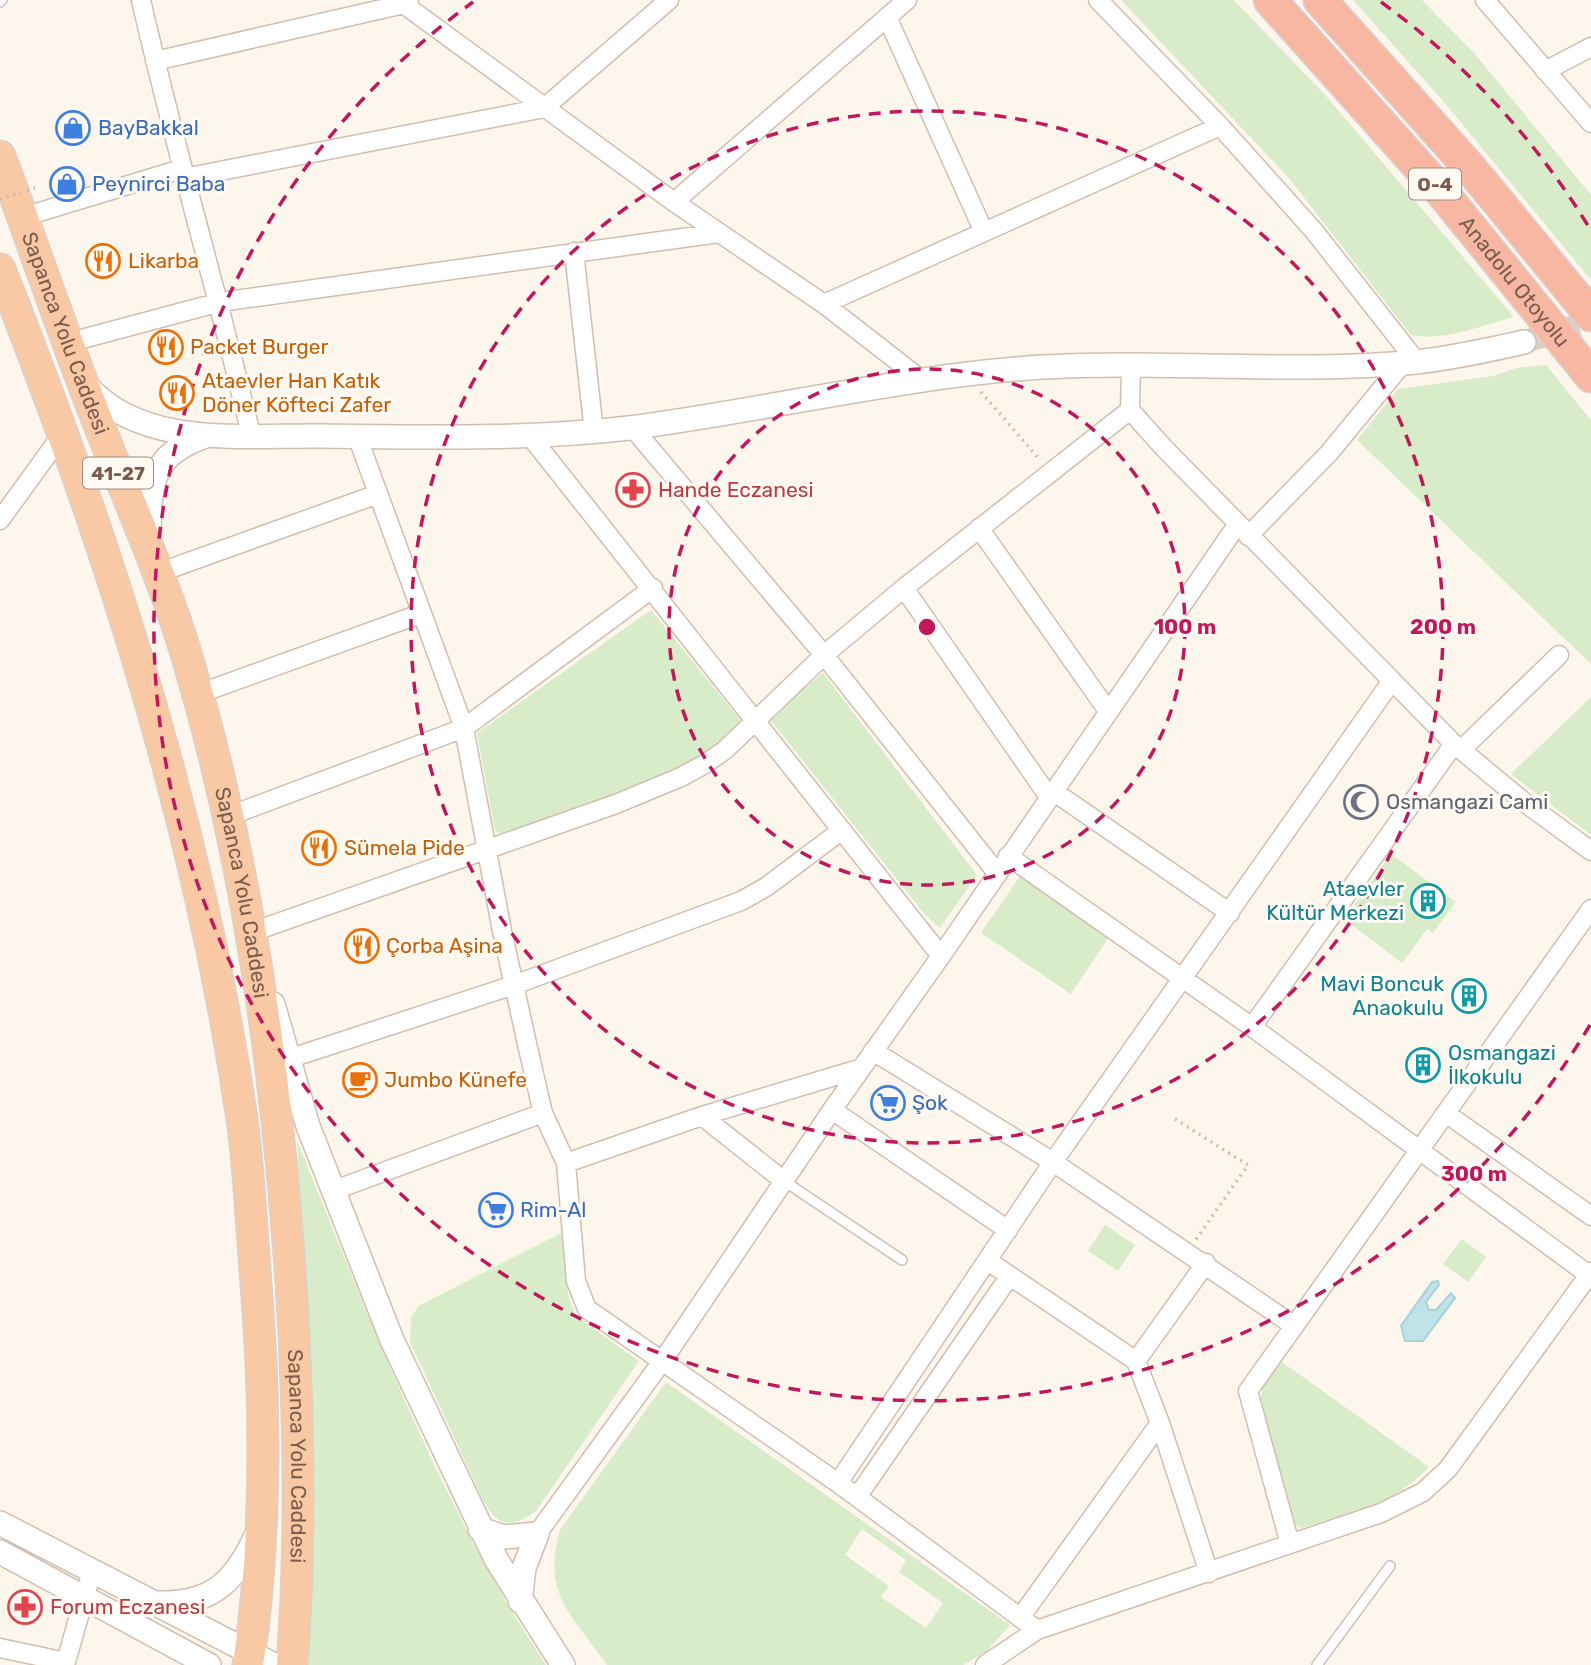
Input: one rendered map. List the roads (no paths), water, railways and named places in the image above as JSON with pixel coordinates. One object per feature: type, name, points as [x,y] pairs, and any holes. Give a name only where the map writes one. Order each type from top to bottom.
[{"type":"highway","name":"Anadolu Otoyolu","points":[[1270,0],[1440,190],[1591,376]]},
{"type":"highway","name":"Anadolu Otoyolu","points":[[1321,0],[1471,169],[1591,315]]},
{"type":"highway","name":"Sapanca Yolu Caddesi","points":[[0,156],[12,208],[153,561],[198,694],[226,805],[242,886],[275,1093],[290,1262],[300,1495],[292,1665]]},
{"type":"highway","name":"Sapanca Yolu Caddesi","points":[[0,269],[117,588],[141,665],[226,1026],[242,1121],[261,1333],[261,1525],[257,1661]]},
{"type":"street","points":[[141,0],[183,173],[220,302],[251,435]]},
{"type":"street","points":[[12,208],[183,173],[544,108],[669,0]]},
{"type":"street","points":[[674,202],[907,0]]},
{"type":"street","points":[[1098,0],[1220,126],[1314,231],[1410,362]]},
{"type":"street","points":[[1485,0],[1591,123]]},
{"type":"street","points":[[155,61],[404,2],[674,202],[824,304],[923,381]]},
{"type":"street","points":[[887,17],[984,232]]},
{"type":"street","points":[[1545,71],[1591,47]]},
{"type":"street","points":[[824,304],[1220,126]]},
{"type":"street","points":[[67,343],[220,302],[719,233]]},
{"type":"street","points":[[574,252],[594,432]]},
{"type":"street","points":[[81,379],[99,400],[132,421],[209,435],[530,436],[632,427],[923,381],[1038,368],[1130,364],[1347,366],[1410,362],[1524,342]]},
{"type":"street","points":[[520,1601],[524,1568],[537,1534],[663,1360],[1108,711],[1242,530],[1329,453],[1410,362]]},
{"type":"street","points":[[1130,364],[1130,410],[1242,530],[1458,747],[1524,802],[1591,851]]},
{"type":"street","points":[[252,932],[616,804],[681,777],[726,750],[824,655],[904,588],[1130,410]]},
{"type":"street","points":[[632,427],[824,655],[997,873]]},
{"type":"street","points":[[209,435],[182,444],[167,456],[156,471],[150,490],[153,561],[377,494]]},
{"type":"street","points":[[0,520],[61,436]]},
{"type":"street","points":[[357,436],[464,728],[514,985],[544,1113],[566,1163],[579,1295],[587,1309],[601,1321],[663,1360],[838,1483],[1037,1630]]},
{"type":"street","points":[[530,436],[653,588],[941,956]]},
{"type":"street","points":[[979,528],[1108,711]]},
{"type":"street","points":[[226,805],[464,728],[653,588]]},
{"type":"street","points":[[904,588],[1051,794],[1230,913]]},
{"type":"street","points":[[198,694],[420,614]]},
{"type":"street","points":[[1252,1027],[1458,747],[1559,655]]},
{"type":"street","points":[[838,1483],[1053,1162],[1391,682]]},
{"type":"street","points":[[288,1059],[514,985],[741,901],[766,887],[842,830]]},
{"type":"street","points":[[985,1665],[1037,1630],[1381,1513],[1434,1483],[1590,1274],[1419,1152],[1184,978],[1008,856]]},
{"type":"street","points":[[242,886],[252,932],[288,1059],[332,1191],[392,1340],[480,1529],[520,1601],[563,1665]]},
{"type":"street","points":[[1290,1544],[1248,1391],[1591,909]]},
{"type":"street","points":[[873,1051],[1053,1162],[1293,1325]]},
{"type":"street","points":[[566,1163],[702,1116],[862,1068]]},
{"type":"street","points":[[832,1110],[1008,1230]]},
{"type":"street","points":[[332,1191],[544,1113]]},
{"type":"street","points":[[1447,1114],[1591,1216]]},
{"type":"street","points":[[702,1116],[784,1181]]},
{"type":"street","points":[[988,1261],[1136,1361],[1160,1423],[1209,1573]]},
{"type":"street","points":[[1136,1361],[1206,1264]]},
{"type":"street","points":[[857,1497],[1009,1277]]},
{"type":"street","points":[[1020,1618],[1160,1423]]},
{"type":"street","points":[[0,1522],[155,1603],[257,1661]]},
{"type":"street","points":[[155,1603],[192,1602],[223,1586],[245,1560],[261,1525]]},
{"type":"street","points":[[480,1529],[504,1537],[537,1534]]},
{"type":"street","points":[[0,1552],[209,1665]]},
{"type":"street","points":[[0,1647],[65,1664],[92,1571]]},
{"type":"lane","points":[[784,1181],[902,1260]]},
{"type":"lane","points":[[1317,1665],[1390,1566]]},
{"type":"water","points":[[1438,1281],[1439,1285],[1426,1302],[1429,1310],[1436,1310],[1451,1293],[1455,1298],[1423,1341],[1405,1341],[1401,1326],[1432,1282]]},
{"type":"tunnel","points":[[1524,342],[1591,321]]},
{"type":"place","name":"BayBakkal","points":[[73,128]]},
{"type":"place","name":"Peynirci Baba","points":[[67,184]]},
{"type":"place","name":"Likarba","points":[[103,261]]},
{"type":"place","name":"Packet Burger","points":[[166,347]]},
{"type":"place","name":"Ataevler Han Katık Döner Köfteci Zafer","points":[[177,393]]},
{"type":"place","name":"Hande Eczanesi","points":[[633,490]]},
{"type":"place","name":"Osmangazi Cami","points":[[1361,802]]},
{"type":"place","name":"Sümela Pide","points":[[319,848]]},
{"type":"place","name":"Ataevler Kültür Merkezi","points":[[1428,901]]},
{"type":"place","name":"Çorba Aşina","points":[[362,946]]},
{"type":"place","name":"Mavi Boncuk Anaokulu","points":[[1469,996]]},
{"type":"place","name":"Osmangazi İlkokulu","points":[[1423,1065]]},
{"type":"place","name":"Jumbo Künefe","points":[[360,1080]]},
{"type":"place","name":"Şok","points":[[888,1103]]},
{"type":"place","name":"Rim-Al","points":[[496,1210]]},
{"type":"place","name":"Forum Eczanesi","points":[[25,1607]]}]
